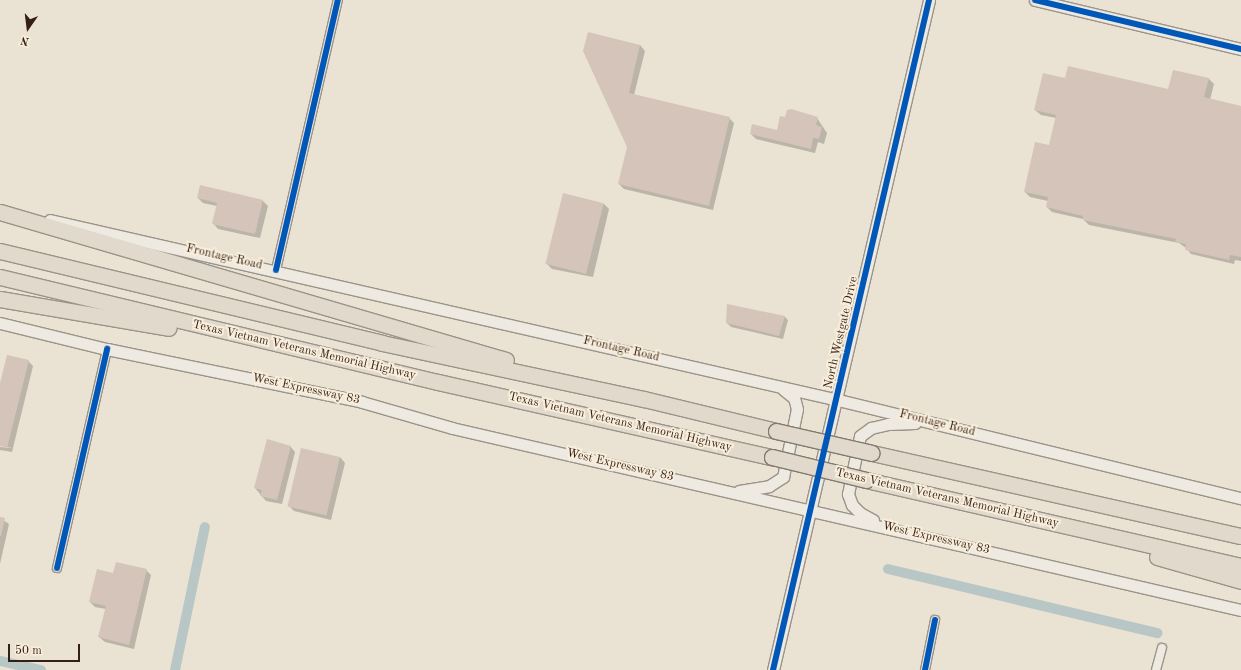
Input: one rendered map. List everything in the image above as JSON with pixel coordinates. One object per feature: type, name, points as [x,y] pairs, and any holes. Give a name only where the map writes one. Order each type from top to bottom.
[{"type":"highway","points":[[0,211],[386,326],[644,399]]},
{"type":"highway","points":[[0,251],[382,343],[644,399],[776,431],[1241,536]]},
{"type":"highway","name":"Texas Vietnam Veterans Memorial Highway","points":[[0,277],[288,348],[772,457],[1014,515],[1241,566]]},
{"type":"highway","points":[[0,299],[288,348]]},
{"type":"highway","points":[[1014,515],[1241,581]]},
{"type":"main road","name":"North Westgate Drive","points":[[773,670],[810,510],[838,400],[929,0]]},
{"type":"main road","points":[[1035,0],[1241,49]]},
{"type":"main road","name":"Frontage Road","points":[[0,211],[106,231],[276,270],[838,400],[1241,498]]},
{"type":"main road","name":"West Expressway 83","points":[[0,323],[107,349],[362,402],[452,428],[732,491],[1241,610]]},
{"type":"main road","points":[[732,491],[770,486],[783,477],[786,470],[797,409],[794,398],[775,386]]},
{"type":"main road","points":[[887,527],[860,513],[852,505],[848,494],[860,436],[871,428],[888,424],[930,422]]},
{"type":"street","points":[[276,270],[338,0]]},
{"type":"street","points":[[57,568],[107,349]]},
{"type":"street","points":[[925,670],[935,620]]},
{"type":"street","points":[[1156,670],[1162,648]]},
{"type":"building","points":[[588,32],[640,45],[629,93],[730,117],[709,206],[618,184],[627,147],[583,51]]},
{"type":"building","points":[[1068,66],[1168,89],[1173,70],[1209,78],[1204,97],[1241,106],[1241,257],[1230,255],[1229,260],[1185,250],[1186,244],[1175,242],[1176,239],[1083,220],[1083,216],[1046,207],[1048,197],[1024,192],[1035,142],[1049,145],[1056,115],[1034,110],[1043,73],[1065,78]]},
{"type":"building","points":[[791,109],[818,117],[816,125],[822,127],[819,139],[813,138],[811,149],[750,134],[752,124],[777,130],[780,116],[785,117],[787,110]]},
{"type":"building","points":[[200,185],[263,200],[255,234],[212,224],[217,203],[197,198]]},
{"type":"building","points":[[563,193],[604,203],[586,274],[545,264]]},
{"type":"building","points":[[727,304],[785,316],[779,336],[726,323]]},
{"type":"building","points":[[7,355],[29,360],[7,448],[0,446],[0,383]]},
{"type":"building","points":[[267,439],[291,446],[277,500],[260,496],[262,490],[254,488]]},
{"type":"building","points":[[301,448],[340,457],[326,515],[288,506]]},
{"type":"building","points":[[0,517],[5,518],[1,536],[0,536]]},
{"type":"building","points":[[116,562],[147,569],[129,645],[98,637],[106,606],[89,602],[97,569],[113,573]]},
{"type":"waterway","points":[[175,670],[205,527]]},
{"type":"waterway","points":[[888,569],[1157,633]]},
{"type":"waterway","points":[[0,661],[41,670]]},
{"type":"cycle path","points":[[276,270],[338,0]]},
{"type":"cycle path","points":[[773,670],[929,0]]},
{"type":"cycle path","points":[[1035,0],[1241,49]]},
{"type":"cycle path","points":[[57,568],[107,349]]},
{"type":"cycle path","points":[[925,670],[935,620]]}]
